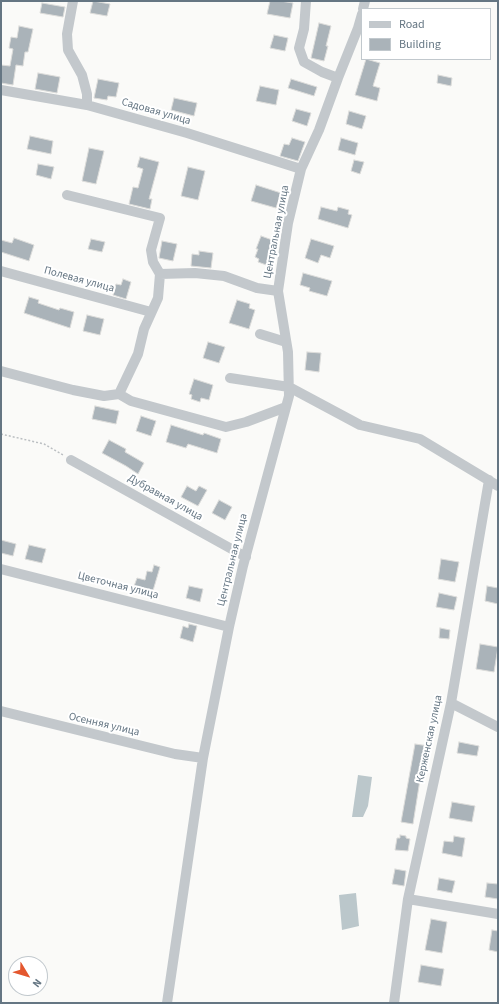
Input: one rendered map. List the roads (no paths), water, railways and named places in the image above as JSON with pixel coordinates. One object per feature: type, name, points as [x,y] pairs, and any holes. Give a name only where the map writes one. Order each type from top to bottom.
[{"type":"street","points":[[73,1],[67,34],[68,50],[82,75],[87,94],[87,105]]},
{"type":"street","points":[[306,1],[304,29],[299,48],[304,62],[322,72],[338,78]]},
{"type":"street","name":"Центральная улица","points":[[167,1003],[203,758],[229,627],[246,556],[289,396],[286,342],[278,291],[288,223],[302,169],[319,130],[361,18]]},
{"type":"street","name":"Садовая улица","points":[[1,90],[87,105],[187,133],[302,169]]},
{"type":"street","points":[[67,195],[160,218],[151,250],[153,262],[160,274],[158,298],[144,329],[138,354],[119,394]]},
{"type":"street","name":"Полевая улица","points":[[1,271],[151,312]]},
{"type":"street","points":[[160,274],[194,273],[224,276],[257,288],[278,291]]},
{"type":"street","points":[[260,334],[286,342]]},
{"type":"street","points":[[1,371],[73,390],[104,396],[119,394],[131,401],[226,428],[286,407]]},
{"type":"street","points":[[230,378],[289,387],[360,425],[420,439],[494,483]]},
{"type":"street","name":"Дубравная улица","points":[[71,460],[246,556]]},
{"type":"street","name":"Керженская улица","points":[[394,1003],[408,899],[450,704],[494,483]]},
{"type":"street","name":"Цветочная улица","points":[[1,569],[229,627]]},
{"type":"street","points":[[450,704],[498,727]]},
{"type":"street","name":"Осенняя улица","points":[[1,711],[175,754],[203,758]]},
{"type":"street","points":[[408,899],[498,914]]}]
